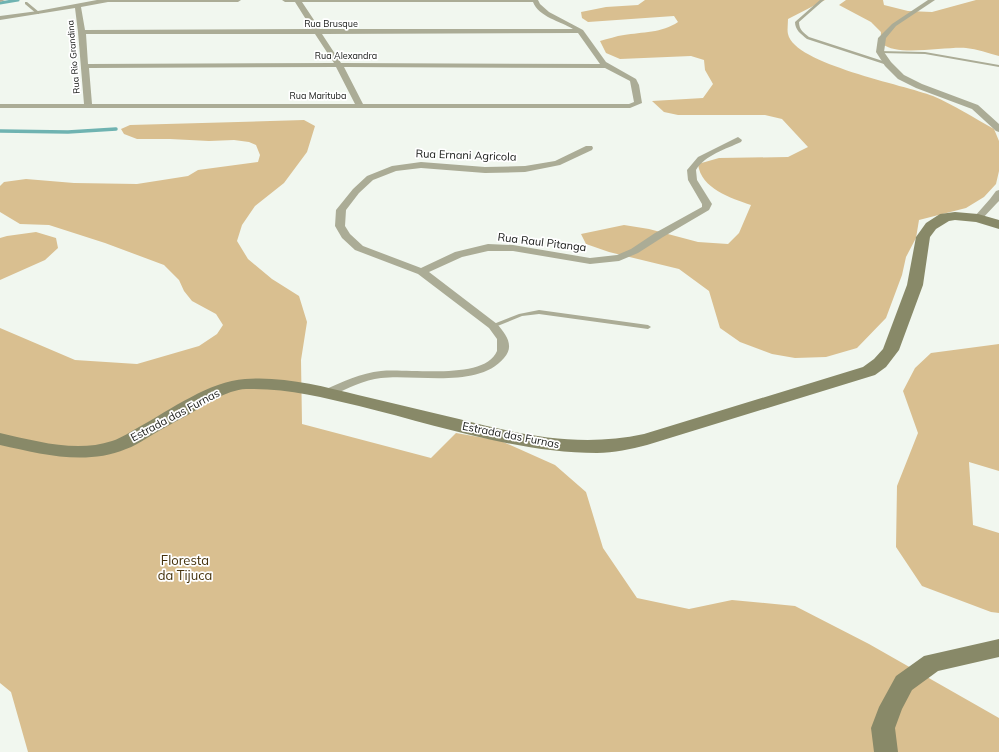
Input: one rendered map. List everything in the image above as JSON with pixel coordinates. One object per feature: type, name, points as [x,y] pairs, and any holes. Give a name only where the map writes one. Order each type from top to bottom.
[{"type":"main road","name":"Estrada das Furnas","points":[[0,439],[56,450],[90,452],[120,445],[208,396],[227,388],[244,384],[275,384],[328,393],[499,435],[547,444],[598,447],[621,445],[647,439],[868,371],[880,363],[891,350],[915,285],[923,237],[931,226],[945,217],[955,216],[978,218],[999,225]]},
{"type":"main road","points":[[886,752],[883,728],[891,706],[904,683],[932,663],[999,648]]},
{"type":"street","points":[[0,18],[38,13],[107,0],[238,0]]},
{"type":"street","points":[[285,0],[534,0],[536,6],[540,10],[580,30],[607,66]]},
{"type":"street","points":[[297,0],[319,32],[360,105]]},
{"type":"street","points":[[932,0],[894,25],[882,38],[880,52],[888,64],[901,77],[919,86],[974,107],[999,129]]},
{"type":"street","name":"Rua Rio Grandina","points":[[78,6],[82,32],[88,106]]},
{"type":"street","name":"Rua Brusque","points":[[82,32],[580,30]]},
{"type":"street","name":"Rua Alexandra","points":[[85,66],[607,66]]},
{"type":"street","name":"Rua Marituba","points":[[0,106],[626,106],[635,105],[638,103],[637,88],[632,79],[607,66]]},
{"type":"street","name":"Rua Raul Pitanga","points":[[422,272],[461,252],[482,248],[515,249],[580,260],[619,258],[706,208],[707,204],[691,176],[691,171],[695,164],[702,158],[738,140]]},
{"type":"street","name":"Rua Ernani Agricola","points":[[328,393],[355,380],[380,374],[402,372],[458,374],[478,371],[491,366],[499,357],[504,347],[501,335],[493,326],[422,272],[358,248],[346,236],[340,226],[341,210],[356,191],[370,178],[395,168],[414,165],[485,170],[526,169],[557,163],[589,148]]},
{"type":"street","points":[[978,218],[999,193]]},
{"type":"lane","points":[[822,0],[797,22],[800,32],[816,42],[888,64]]},
{"type":"lane","points":[[26,3],[38,13]]},
{"type":"lane","points":[[880,52],[925,52],[999,66]]},
{"type":"lane","points":[[493,326],[521,315],[539,312],[648,327]]},
{"type":"green space","points":[[645,0],[825,0],[788,19],[788,34],[795,45],[809,55],[829,64],[933,96],[956,107],[994,129],[999,141],[999,171],[996,184],[984,197],[966,208],[919,220],[916,238],[906,257],[902,275],[886,318],[857,348],[826,357],[795,358],[772,354],[740,342],[720,328],[709,291],[679,269],[609,252],[586,244],[581,234],[624,225],[649,229],[698,242],[728,244],[739,233],[751,205],[726,196],[711,186],[700,173],[698,164],[719,158],[788,157],[808,147],[782,119],[765,115],[678,115],[664,112],[652,101],[703,98],[713,84],[705,70],[704,60],[691,56],[620,59],[606,53],[600,41],[621,35],[652,32],[672,26],[678,22],[674,16],[588,22],[582,18],[581,12],[606,7],[638,5]]},
{"type":"green space","points":[[846,0],[883,0],[884,5],[908,11],[932,12],[976,0],[999,0],[999,56],[966,48],[899,50],[890,48],[882,43],[881,32],[871,22],[839,5]]},
{"type":"green space","name":"Floresta da Tijuca","points":[[304,120],[315,126],[307,152],[284,183],[255,206],[242,225],[237,241],[248,259],[272,279],[299,296],[307,322],[301,360],[302,424],[431,458],[456,433],[501,441],[555,465],[586,492],[603,548],[637,598],[689,609],[732,600],[795,606],[869,644],[999,718],[999,752],[28,752],[11,692],[0,683],[0,328],[75,360],[137,364],[199,346],[217,334],[223,325],[216,314],[192,301],[184,291],[179,280],[164,265],[105,243],[49,225],[20,224],[0,212],[0,186],[4,182],[26,179],[74,183],[137,184],[188,176],[198,170],[258,162],[260,155],[256,145],[249,142],[234,140],[209,141],[137,139],[124,134],[121,129],[130,125]]},
{"type":"green space","points":[[36,232],[56,238],[58,248],[45,260],[0,280],[0,238]]},
{"type":"green space","points":[[999,344],[999,471],[969,462],[973,525],[999,533],[999,613],[991,612],[922,586],[896,547],[897,486],[918,433],[903,391],[915,368],[931,353]]},
{"type":"waterway","points":[[0,3],[18,0]]},
{"type":"waterway","points":[[0,131],[68,132],[116,129]]}]
